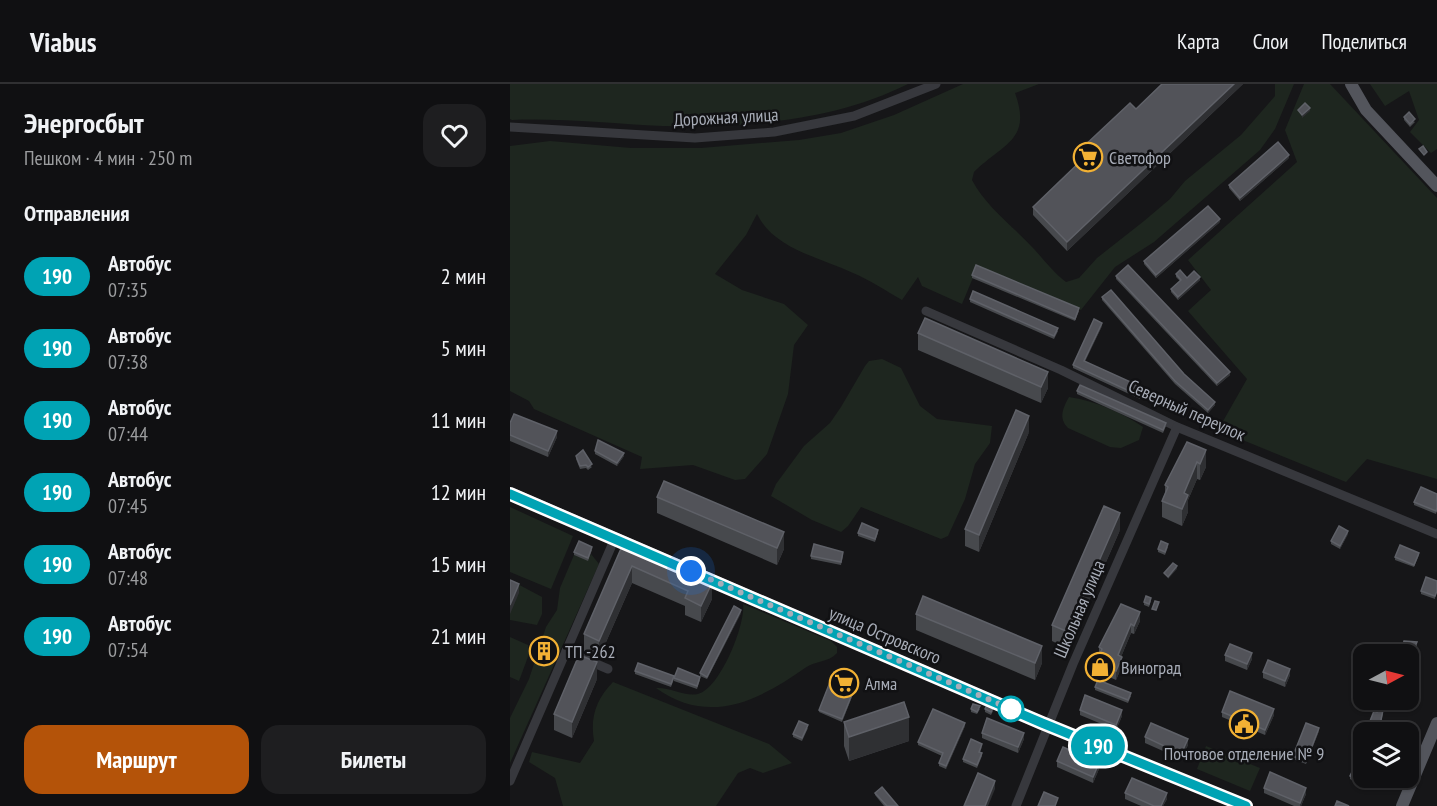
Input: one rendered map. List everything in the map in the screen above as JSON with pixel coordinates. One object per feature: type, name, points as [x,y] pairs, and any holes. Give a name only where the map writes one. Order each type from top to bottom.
[{"type":"main road","points":[[1351,84],[1366,110],[1437,186]]},
{"type":"main road","name":"улица Островского","points":[[510,494],[1047,725],[1246,806]]},
{"type":"main road","points":[[1402,806],[1437,723]]},
{"type":"street","name":"Дорожная улица","points":[[510,128],[695,138],[774,132],[854,116],[936,84]]},
{"type":"street","name":"Северный переулок","points":[[926,311],[1061,370],[1177,427],[1437,534]]},
{"type":"street","name":"Школьная улица","points":[[1016,806],[1047,725],[1177,427]]},
{"type":"street","points":[[510,781],[615,538]]},
{"type":"street","points":[[566,651],[608,669]]},
{"type":"shaded area","points":[[510,84],[908,84],[880,97],[850,106],[788,120],[725,125],[663,126],[512,120],[510,119]]},
{"type":"shaded area","points":[[963,84],[1039,84],[1015,93],[1020,121],[1017,131],[1005,147],[974,172],[972,180],[992,208],[1066,282],[1079,278],[1097,258],[1170,199],[1185,181],[1241,135],[1275,96],[1275,84],[1294,84],[1275,129],[1260,150],[1154,242],[1115,267],[1081,310],[977,268],[962,304],[922,286],[918,277],[902,300],[872,282],[786,244],[774,236],[757,214],[746,235],[715,274],[742,290],[784,304],[808,325],[794,345],[788,394],[767,454],[745,479],[735,480],[693,465],[640,469],[642,457],[534,409],[529,401],[510,391],[510,146],[550,141],[631,148],[701,148],[799,140],[841,133],[894,115]]},
{"type":"shaded area","points":[[1304,84],[1330,84],[1437,198],[1437,479],[1367,459],[1346,482],[1218,430],[1247,379],[1188,311],[1211,290],[1188,260],[1297,162],[1285,130]]},
{"type":"shaded area","points":[[1370,84],[1437,84],[1437,149],[1431,153],[1410,132],[1419,120],[1409,91],[1385,106]]},
{"type":"shaded area","points":[[882,359],[901,368],[920,406],[937,419],[992,426],[990,443],[975,464],[965,499],[948,536],[941,539],[861,507],[841,532],[812,520],[771,496],[776,484],[804,446],[830,423],[869,361]]},
{"type":"shaded area","points":[[1069,397],[1098,404],[1135,422],[1143,427],[1139,440],[1121,448],[1110,447],[1068,428],[1062,417]]},
{"type":"shaded area","points":[[510,507],[573,536],[551,589],[510,572]]},
{"type":"shaded area","points":[[591,554],[599,564],[510,763],[510,718],[529,679],[546,627],[557,610],[560,588],[574,555],[588,560]]},
{"type":"shaded area","points":[[510,580],[542,597],[542,614],[537,625],[510,620]]},
{"type":"shaded area","points":[[743,604],[831,641],[837,647],[837,653],[830,658],[809,665],[787,680],[751,699],[733,705],[695,706],[656,688],[693,695],[706,690],[715,681],[730,655],[740,626]]},
{"type":"shaded area","points":[[510,637],[528,645],[529,654],[519,681],[510,677]]},
{"type":"shaded area","points":[[613,682],[769,744],[792,763],[763,773],[750,768],[738,773],[716,806],[563,806],[555,778],[529,762],[532,752],[580,763],[594,741],[593,724],[598,702]]},
{"type":"shaded area","points":[[1206,746],[1260,768],[1250,791],[1197,769]]},
{"type":"building","points":[[1162,84],[1234,84],[1067,242],[1033,207],[1087,155],[1081,149],[1130,103],[1136,109]]},
{"type":"building","points":[[1305,103],[1310,108],[1302,115],[1298,110]]},
{"type":"building","points":[[1409,112],[1415,119],[1410,124],[1404,117]]},
{"type":"building","points":[[1278,142],[1289,155],[1240,198],[1229,185]]},
{"type":"building","points":[[1423,146],[1427,152],[1424,155],[1419,149]]},
{"type":"building","points":[[1208,206],[1220,219],[1156,275],[1144,261]]},
{"type":"building","points":[[976,265],[1079,308],[1075,319],[972,275]]},
{"type":"building","points":[[1128,265],[1230,372],[1217,383],[1116,276]]},
{"type":"building","points":[[1180,270],[1187,278],[1194,271],[1200,277],[1178,297],[1171,289],[1181,280],[1176,274]]},
{"type":"building","points":[[1111,290],[1184,374],[1215,402],[1208,410],[1175,381],[1102,297]]},
{"type":"building","points":[[973,291],[1058,328],[1054,336],[970,299]]},
{"type":"building","points":[[925,318],[1048,372],[1041,387],[918,333]]},
{"type":"building","points":[[1094,319],[1102,323],[1084,361],[1144,388],[1140,396],[1073,365]]},
{"type":"building","points":[[1080,385],[1166,423],[1163,430],[1077,391]]},
{"type":"building","points":[[1016,410],[1029,416],[979,535],[965,529]]},
{"type":"building","points":[[514,414],[557,431],[548,451],[510,435],[510,423]]},
{"type":"building","points":[[598,440],[624,453],[617,463],[595,451]]},
{"type":"building","points":[[1187,442],[1206,450],[1200,464],[1197,462],[1184,493],[1188,495],[1182,509],[1162,501],[1168,487],[1165,485]]},
{"type":"building","points":[[583,450],[592,464],[588,467],[580,466],[576,456]]},
{"type":"building","points":[[664,481],[784,532],[777,548],[657,497]]},
{"type":"building","points":[[1421,487],[1437,494],[1436,511],[1414,502]]},
{"type":"building","points":[[1104,506],[1120,513],[1068,632],[1052,625]]},
{"type":"building","points":[[862,523],[878,530],[875,539],[858,533]]},
{"type":"building","points":[[1339,526],[1348,531],[1340,546],[1331,541]]},
{"type":"building","points":[[579,541],[592,547],[588,558],[574,552]]},
{"type":"building","points":[[1161,541],[1168,544],[1165,552],[1158,549]]},
{"type":"building","points":[[623,544],[712,583],[701,606],[685,598],[688,591],[632,566],[599,641],[584,634]]},
{"type":"building","points":[[814,544],[843,552],[841,562],[811,556]]},
{"type":"building","points":[[1400,545],[1419,553],[1414,565],[1395,557]]},
{"type":"building","points":[[1173,563],[1177,566],[1168,577],[1164,573]]},
{"type":"building","points":[[1426,577],[1437,581],[1435,596],[1421,591]]},
{"type":"building","points":[[510,580],[519,584],[510,605]]},
{"type":"building","points":[[923,596],[1042,646],[1035,663],[916,614]]},
{"type":"building","points":[[1146,596],[1151,598],[1149,604],[1144,602]]},
{"type":"building","points":[[1155,601],[1159,602],[1156,610],[1152,609]]},
{"type":"building","points":[[1121,604],[1140,612],[1134,626],[1131,624],[1118,655],[1122,657],[1116,671],[1096,663],[1102,649],[1099,647]]},
{"type":"building","points":[[734,606],[741,610],[707,677],[700,673]]},
{"type":"building","name":"ТП -262","points":[[540,641],[553,647],[549,656],[536,650]]},
{"type":"building","points":[[1404,641],[1417,642],[1416,644],[1403,644]]},
{"type":"building","points":[[1230,644],[1252,653],[1247,664],[1225,655]]},
{"type":"building","points":[[579,655],[597,662],[572,722],[554,714]]},
{"type":"building","points":[[1268,660],[1290,669],[1285,681],[1263,672]]},
{"type":"building","points":[[638,663],[674,676],[671,684],[635,671]]},
{"type":"building","points":[[678,668],[700,677],[697,686],[674,678]]},
{"type":"building","points":[[834,672],[857,682],[842,719],[819,710]]},
{"type":"building","points":[[1098,680],[1131,693],[1128,700],[1095,687]]},
{"type":"building","points":[[1230,691],[1274,709],[1265,730],[1222,712]]},
{"type":"building","points":[[1085,695],[1122,710],[1116,725],[1080,710]]},
{"type":"building","points":[[904,702],[909,717],[849,737],[844,722]]},
{"type":"building","points":[[973,704],[980,706],[977,712],[971,709]]},
{"type":"building","points":[[987,705],[993,708],[991,712],[985,709]]},
{"type":"building","points":[[933,709],[965,723],[946,766],[939,763],[943,753],[918,742]]},
{"type":"building","points":[[1383,710],[1381,722],[1370,721],[1374,711]]},
{"type":"building","points":[[987,718],[1024,733],[1018,747],[982,733]]},
{"type":"building","points":[[799,721],[808,725],[802,738],[793,734]]},
{"type":"building","points":[[1151,723],[1188,739],[1181,754],[1145,737]]},
{"type":"building","points":[[1306,723],[1319,728],[1306,762],[1293,756]]},
{"type":"building","points":[[971,739],[982,744],[979,752],[982,753],[977,765],[963,759]]},
{"type":"building","points":[[1063,747],[1099,763],[1093,777],[1057,761]]},
{"type":"building","points":[[1270,772],[1306,788],[1300,803],[1264,788]]},
{"type":"building","points":[[978,773],[995,781],[985,806],[964,806]]},
{"type":"building","points":[[1132,778],[1167,793],[1161,806],[1154,806],[1125,793]]},
{"type":"building","points":[[882,787],[898,806],[887,806],[875,793]]},
{"type":"building","points":[[1044,792],[1058,798],[1055,806],[1038,806]]},
{"type":"building","points":[[1337,801],[1349,806],[1335,806]]},
{"type":"bus line","name":"190","points":[[510,494],[1042,723],[1246,806]]},
{"type":"place","name":"Светофор","points":[[1088,157]]},
{"type":"place","name":"ТП -262","points":[[544,651]]},
{"type":"place","name":"Виноград","points":[[1100,667]]},
{"type":"place","name":"Алма","points":[[844,683]]},
{"type":"place","name":"Почтовое отделение № 9","points":[[1244,724]]},
{"type":"route","points":[[691,571],[1011,709]]}]
